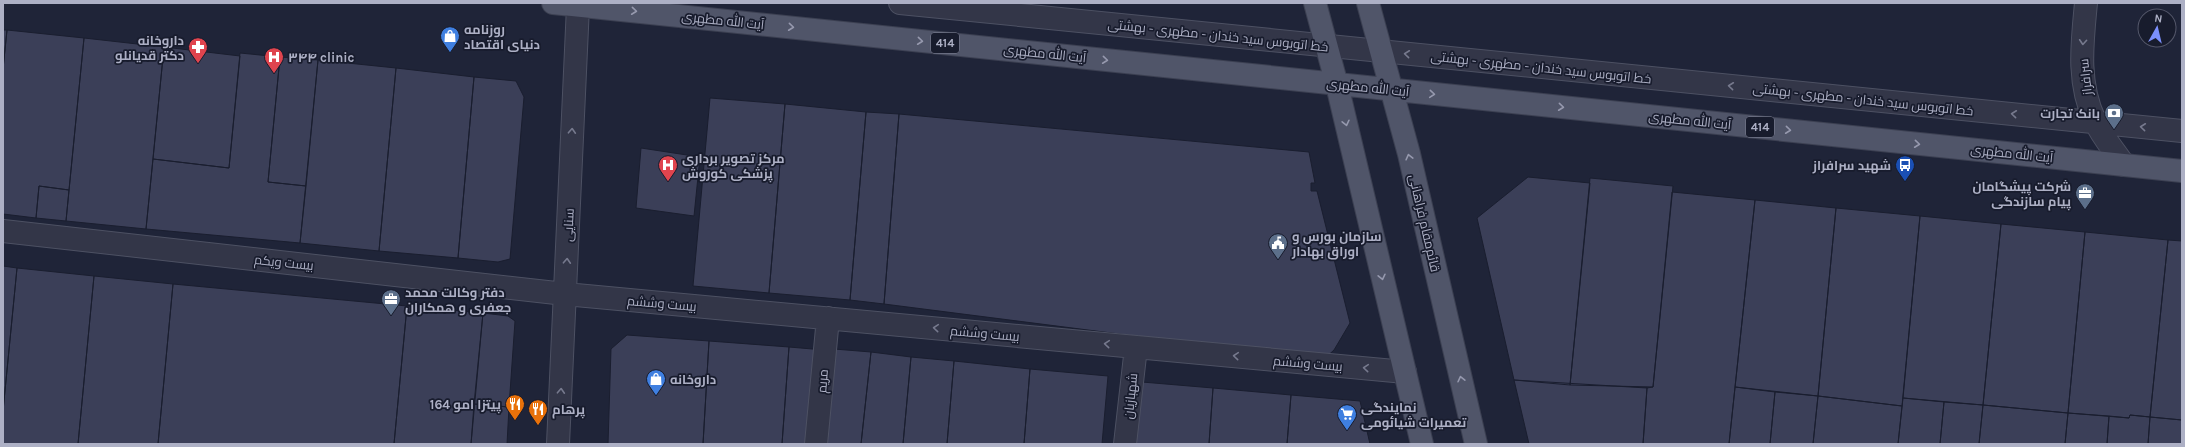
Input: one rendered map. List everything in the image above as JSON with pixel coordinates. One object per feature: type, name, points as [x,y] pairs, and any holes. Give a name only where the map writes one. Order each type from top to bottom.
[{"type":"main road","name":"آیت الله مطهری","points":[[553,3],[2182,171]]},
{"type":"main road","points":[[1315,3],[1337,85],[1422,444]]},
{"type":"main road","name":"قائم‌مقام فراهانی","points":[[1368,3],[1409,154],[1476,444]]},
{"type":"street","name":"خط اتوبوس سید خندان - مطهری - بهشتی","points":[[900,3],[2182,131]]},
{"type":"street","name":"سرافراز","points":[[2086,3],[2081,68],[2085,97],[2096,122],[2124,165]]},
{"type":"street","name":"سنایی","points":[[558,444],[578,6]]},
{"type":"street","name":"بیست ویکم","points":[[3,231],[565,294]]},
{"type":"street","name":"بیست وششم","points":[[565,294],[1405,372]]},
{"type":"street","name":"مریم","points":[[816,444],[828,318]]},
{"type":"street","name":"شهبازیان","points":[[1125,444],[1136,347]]},
{"type":"building","points":[[3,30],[7,30],[3,69]]},
{"type":"building","points":[[7,30],[84,38],[69,190],[39,186],[36,218],[3,214],[3,69]]},
{"type":"building","points":[[84,38],[164,47],[146,229],[66,221]]},
{"type":"building","points":[[164,47],[240,56],[229,168],[153,159]]},
{"type":"building","points":[[240,53],[280,57],[268,182],[306,186],[300,243],[146,229],[153,159],[229,168]]},
{"type":"building","points":[[280,57],[318,60],[306,186],[268,182]]},
{"type":"building","points":[[318,60],[396,68],[379,251],[300,243]]},
{"type":"building","points":[[396,68],[474,77],[458,258],[379,251]]},
{"type":"building","points":[[474,77],[516,81],[524,97],[510,259],[498,262],[458,258]]},
{"type":"building","points":[[710,98],[785,104],[769,293],[693,286]]},
{"type":"building","points":[[785,104],[866,112],[850,300],[769,293]]},
{"type":"building","points":[[866,112],[899,114],[884,304],[850,300]]},
{"type":"building","points":[[899,114],[1309,152],[1315,183],[1311,183],[1311,191],[1317,191],[1350,323],[1334,350],[1323,360],[884,304]]},
{"type":"building","name":"مرکز تصویر برداری پزشکی کوروش","points":[[641,148],[700,157],[694,216],[636,208]]},
{"type":"building","points":[[1528,177],[1590,183],[1570,385],[1514,380],[1477,218]]},
{"type":"building","points":[[1590,178],[1673,186],[1653,387],[1570,385]]},
{"type":"building","points":[[39,186],[69,190],[66,221],[36,218]]},
{"type":"building","points":[[1672,192],[1755,200],[1729,444],[1643,444],[1647,388],[1653,387]]},
{"type":"building","points":[[1755,200],[1836,208],[1818,396],[1735,387]]},
{"type":"building","points":[[1836,208],[1920,216],[1902,406],[1818,396]]},
{"type":"building","points":[[1920,216],[2001,224],[1983,405],[1903,398]]},
{"type":"building","points":[[2001,224],[2085,232],[2068,413],[1983,405]]},
{"type":"building","points":[[2085,232],[2168,240],[2150,417],[2130,415],[2129,418],[2068,413]]},
{"type":"building","points":[[2168,240],[2182,241],[2182,420],[2150,417]]},
{"type":"building","points":[[3,266],[17,268],[3,411]]},
{"type":"building","points":[[17,268],[94,276],[78,444],[3,444],[3,411]]},
{"type":"building","points":[[94,276],[173,284],[158,444],[78,444]]},
{"type":"building","points":[[173,284],[407,306],[394,444],[158,444]]},
{"type":"building","points":[[407,306],[483,313],[471,444],[394,444]]},
{"type":"building","points":[[483,313],[508,316],[515,321],[509,407],[474,404]]},
{"type":"building","points":[[627,335],[709,341],[703,444],[608,444],[611,349]]},
{"type":"building","points":[[709,341],[789,347],[782,444],[703,444]]},
{"type":"building","points":[[789,347],[824,350],[817,444],[782,444]]},
{"type":"building","points":[[834,349],[871,352],[861,444],[826,444]]},
{"type":"building","points":[[871,352],[911,357],[903,444],[861,444]]},
{"type":"building","points":[[911,357],[954,361],[947,444],[903,444]]},
{"type":"building","points":[[954,361],[1030,369],[1024,444],[947,444]]},
{"type":"building","points":[[1030,369],[1108,376],[1102,444],[1024,444]]},
{"type":"building","points":[[1514,380],[1647,388],[1643,444],[1529,444]]},
{"type":"building","points":[[1142,382],[1213,388],[1209,444],[1130,444]]},
{"type":"building","points":[[1735,387],[1775,392],[1770,444],[1729,444]]},
{"type":"building","points":[[1213,388],[1291,395],[1287,444],[1209,444]]},
{"type":"building","points":[[1775,392],[1818,396],[1813,444],[1770,444]]},
{"type":"building","points":[[1291,395],[1360,401],[1370,444],[1287,444]]},
{"type":"building","points":[[1818,396],[1902,406],[1898,444],[1813,444]]},
{"type":"building","points":[[1903,398],[1944,402],[1940,444],[1898,444]]},
{"type":"building","points":[[1944,402],[1983,405],[1979,444],[1940,444]]},
{"type":"building","points":[[474,404],[509,407],[507,444],[471,444]]},
{"type":"building","points":[[1983,405],[2068,413],[2065,444],[1979,444]]},
{"type":"building","points":[[2068,413],[2109,416],[2107,444],[2065,444]]},
{"type":"building","points":[[2130,415],[2150,417],[2148,444],[2107,444],[2109,416],[2129,418]]},
{"type":"building","points":[[2150,417],[2182,420],[2182,444],[2148,444]]},
{"type":"place","name":"روزنامه دنیای اقتصاد","points":[[450,53]]},
{"type":"place","name":"داروخانه دکتر قدیانلو","points":[[198,64]]},
{"type":"place","name":"۳۴۴ clinic","points":[[274,74]]},
{"type":"place","name":"بانک تجارت","points":[[2114,130]]},
{"type":"place","name":"مرکز تصویر برداری پزشکی کوروش","points":[[668,182]]},
{"type":"place","name":"شهید سرافراز","points":[[1905,182]]},
{"type":"place","name":"شرکت پیشگامان پیام سازندگی","points":[[2085,210]]},
{"type":"place","name":"سازمان بورس و اوراق بهادار","points":[[1278,260]]},
{"type":"place","name":"دفتر وکالت محمد جعفری و همکاران","points":[[391,316]]},
{"type":"place","name":"داروخانه","points":[[656,396]]},
{"type":"place","name":"پیتزا امو 164","points":[[515,421]]},
{"type":"place","name":"پرهام","points":[[538,426]]},
{"type":"place","name":"نمایندگی تعمیرات شیائومی","points":[[1347,431]]}]
